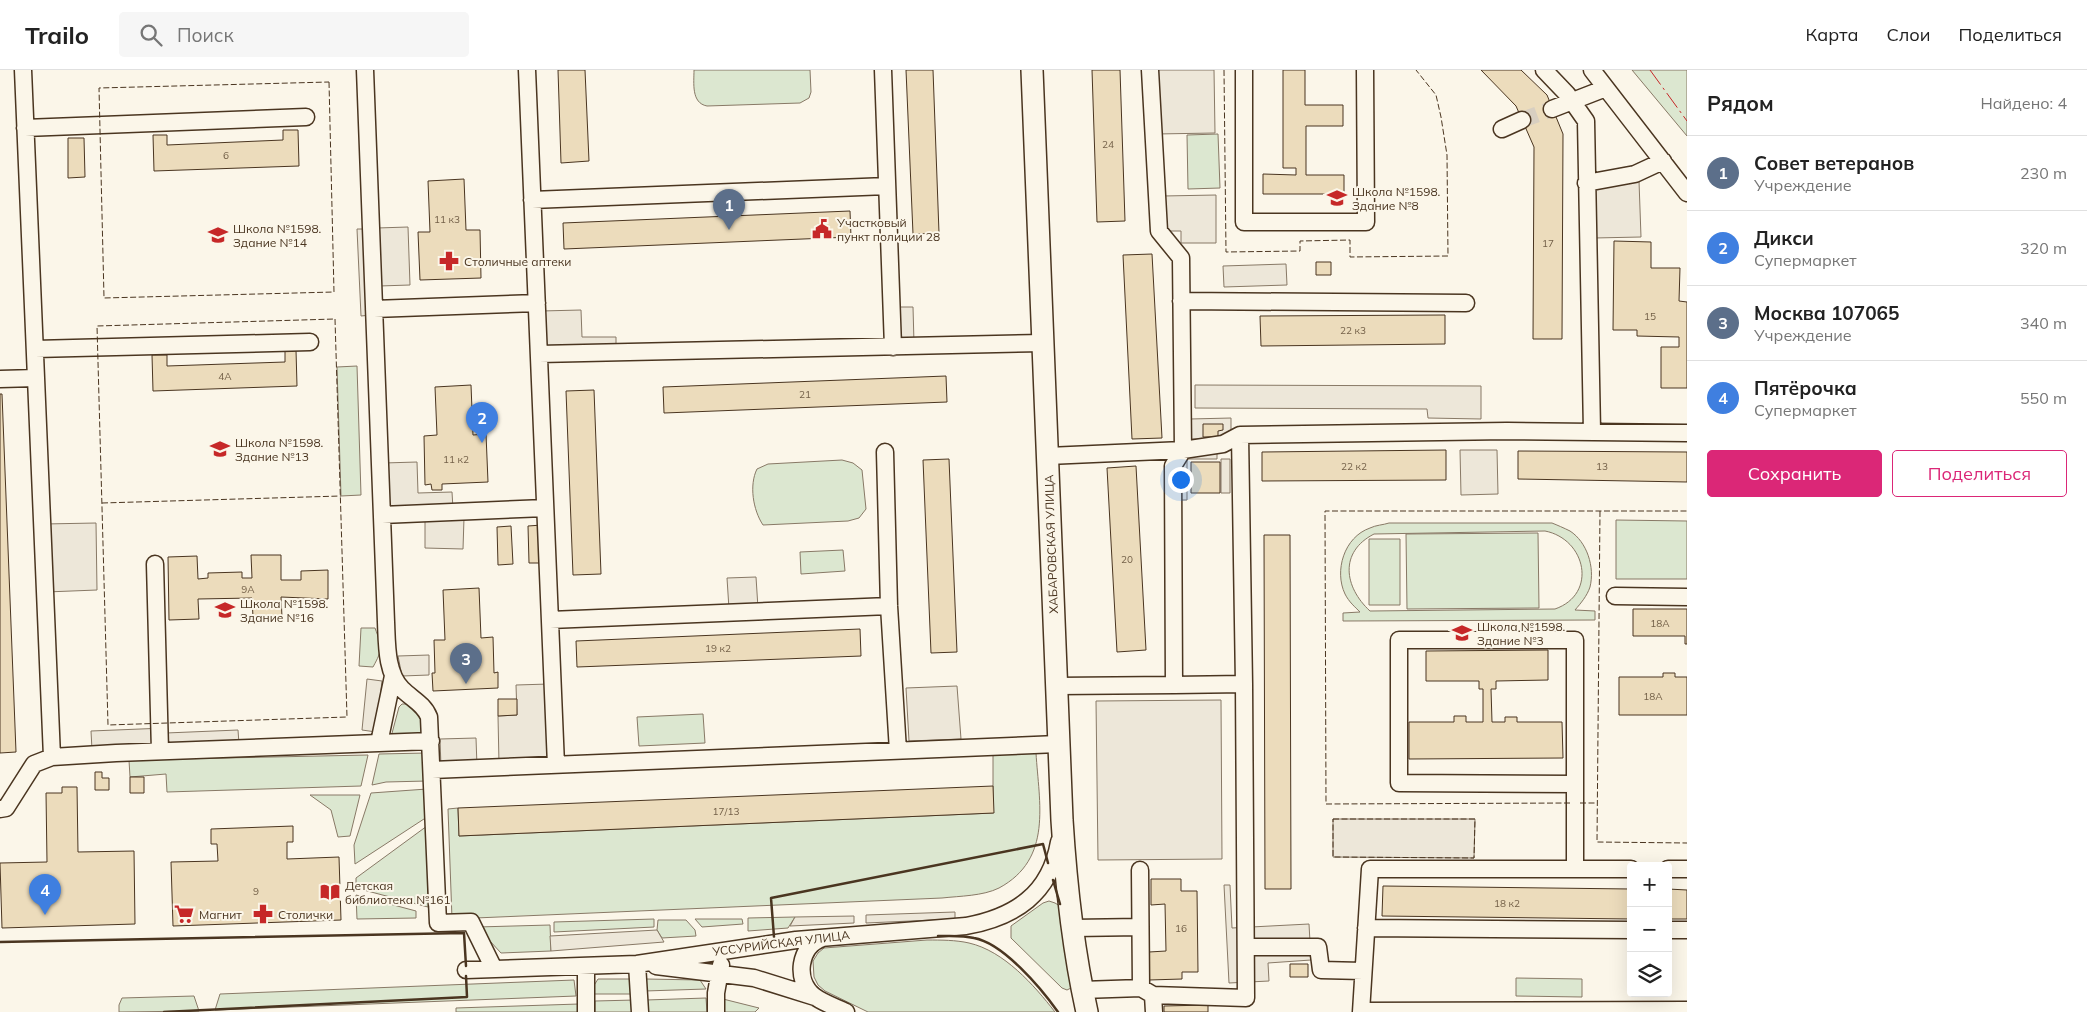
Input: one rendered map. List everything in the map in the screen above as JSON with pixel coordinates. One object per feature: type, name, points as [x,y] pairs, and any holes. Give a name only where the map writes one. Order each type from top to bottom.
[{"type":"main road","name":"ХАБАРОВСКАЯ УЛИЦА","points":[[1032,71],[1062,820],[1065,866],[1073,928],[1087,1012]]},
{"type":"street","points":[[23,70],[52,757]]},
{"type":"street","points":[[365,70],[386,632],[389,662],[393,676],[400,687],[426,709],[430,723],[438,923],[471,922],[494,969]]},
{"type":"street","points":[[527,70],[556,765]]},
{"type":"street","points":[[883,70],[893,347]]},
{"type":"street","points":[[1150,70],[1159,231],[1181,258],[1183,450],[1172,466],[1174,685]]},
{"type":"street","points":[[1244,70],[1244,222],[1366,222],[1366,70]]},
{"type":"street","points":[[1544,70],[1573,101],[1586,121],[1592,431]]},
{"type":"street","points":[[1592,70],[1687,192]]},
{"type":"street","points":[[1552,109],[1606,88]]},
{"type":"street","points":[[25,128],[306,117]]},
{"type":"street","points":[[1502,129],[1522,120]]},
{"type":"street","points":[[1586,183],[1610,182],[1635,174],[1664,161]]},
{"type":"street","points":[[532,200],[887,186]]},
{"type":"street","points":[[1181,301],[1466,303]]},
{"type":"street","points":[[374,309],[537,303]]},
{"type":"street","points":[[35,349],[310,342]]},
{"type":"street","points":[[539,354],[1043,343]]},
{"type":"street","points":[[0,379],[36,378]]},
{"type":"street","points":[[1048,456],[1183,450],[1223,444],[1240,434],[1592,431],[1687,433]]},
{"type":"street","points":[[1082,990],[1246,998],[1240,434]]},
{"type":"street","points":[[885,452],[889,606],[898,750]]},
{"type":"street","points":[[382,515],[545,508]]},
{"type":"street","points":[[155,564],[160,751]]},
{"type":"street","points":[[1615,596],[1687,597]]},
{"type":"street","points":[[550,620],[889,606]]},
{"type":"street","points":[[1575,784],[1398,783],[1399,640],[1575,640],[1575,784],[1575,869]]},
{"type":"street","points":[[380,743],[393,676]]},
{"type":"street","points":[[1056,686],[1244,684]]},
{"type":"street","points":[[386,709],[402,697],[410,696]]},
{"type":"street","points":[[0,809],[6,808],[34,764],[52,757],[160,751],[431,742]]},
{"type":"street","points":[[432,770],[1058,744]]},
{"type":"street","name":"УССУРИЙСКАЯ УЛИЦА","points":[[466,970],[637,964],[734,948],[827,936],[926,930],[990,921],[1006,915],[1021,905],[1048,878],[1055,862],[1062,820]]},
{"type":"street","points":[[1627,869],[1380,863],[1370,869],[1361,1011],[1687,1010]]},
{"type":"street","points":[[1672,869],[1687,869]]},
{"type":"street","points":[[1140,870],[1140,927],[1147,992],[1154,1012]]},
{"type":"street","points":[[1073,928],[1140,927]]},
{"type":"street","points":[[1366,928],[1627,930]]},
{"type":"street","points":[[1672,930],[1687,930]]},
{"type":"street","points":[[815,997],[802,980],[801,968],[803,957],[812,944],[827,936]]},
{"type":"street","points":[[1246,947],[1318,947],[1321,970],[1363,970]]},
{"type":"street","points":[[716,1012],[719,974],[723,958],[734,948]]},
{"type":"street","points":[[637,964],[640,1012]]},
{"type":"street","name":"УССУРИЙСКАЯ УЛИЦА","points":[[637,964],[754,978],[815,997],[846,1012]]},
{"type":"street","points":[[586,966],[586,1012]]},
{"type":"green space","points":[[694,70],[810,70],[811,92],[809,98],[800,103],[707,106],[698,101],[694,92]]},
{"type":"green space","points":[[1632,70],[1687,70],[1687,136]]},
{"type":"green space","points":[[1218,134],[1220,188],[1188,189],[1187,135]]},
{"type":"green space","points":[[357,366],[361,495],[341,496],[337,367]]},
{"type":"green space","points":[[842,460],[853,463],[862,470],[866,509],[859,518],[848,521],[763,525],[753,497],[753,482],[757,469],[768,464]]},
{"type":"green space","points":[[1616,520],[1687,521],[1687,579],[1616,579]]},
{"type":"green space","points":[[1389,523],[1552,523],[1570,531],[1585,548],[1591,571],[1589,590],[1575,610],[1595,611],[1595,620],[1343,621],[1343,613],[1360,612],[1348,599],[1342,585],[1341,565],[1348,547],[1361,532]],"holes":[[[1545,531],[1559,536],[1570,544],[1578,555],[1582,567],[1582,580],[1577,592],[1569,602],[1555,609],[1370,611],[1361,602],[1351,581],[1350,560],[1355,550],[1363,541],[1374,534]]]},
{"type":"green space","points":[[1538,533],[1539,608],[1407,609],[1406,534]]},
{"type":"green space","points":[[1369,539],[1400,539],[1400,605],[1369,605]]},
{"type":"green space","points":[[843,550],[845,571],[801,574],[800,552]]},
{"type":"green space","points":[[361,628],[375,628],[379,640],[380,652],[373,667],[359,666]]},
{"type":"green space","points":[[402,704],[409,704],[421,713],[425,737],[391,737],[399,707]]},
{"type":"green space","points":[[703,714],[705,743],[639,746],[637,717]]},
{"type":"green space","points":[[427,753],[427,781],[386,782],[372,785],[379,754]]},
{"type":"green space","points":[[1036,753],[1040,810],[1035,846],[1028,862],[1016,876],[999,888],[986,893],[942,898],[452,919],[448,809],[458,808],[459,836],[993,813],[993,754]]},
{"type":"green space","points":[[368,755],[361,786],[167,792],[166,774],[130,777],[129,760]]},
{"type":"green space","points":[[427,789],[427,817],[355,864],[354,845],[371,793]]},
{"type":"green space","points":[[310,795],[360,795],[350,836],[338,837],[331,810]]},
{"type":"green space","points":[[427,826],[428,907],[356,888],[356,878]]},
{"type":"green space","points":[[356,895],[416,911],[416,918],[357,919]]},
{"type":"green space","points":[[1049,901],[1060,906],[1072,984],[1071,988],[1067,990],[1062,988],[1011,938],[1011,926],[1043,903]]},
{"type":"green space","points":[[795,917],[788,928],[748,931],[748,918]]},
{"type":"green space","points":[[654,919],[654,927],[554,932],[554,922]]},
{"type":"green space","points":[[695,919],[742,919],[743,924],[702,927]]},
{"type":"green space","points":[[658,920],[686,920],[695,930],[696,936],[662,938],[657,930]]},
{"type":"green space","points":[[550,925],[551,951],[501,953],[477,927]]},
{"type":"green space","points":[[927,940],[964,942],[982,947],[994,953],[1028,980],[1055,1012],[868,1012],[825,991],[818,985],[814,977],[813,961],[824,948]]},
{"type":"green space","points":[[1516,978],[1582,979],[1582,997],[1516,996]]},
{"type":"green space","points":[[598,979],[630,979],[634,994],[594,994],[593,987]]},
{"type":"green space","points":[[646,979],[700,980],[706,989],[645,991]]},
{"type":"green space","points":[[574,980],[576,996],[215,1010],[220,994]]},
{"type":"green space","points":[[194,996],[199,1011],[119,1012],[122,998]]},
{"type":"green space","points":[[706,998],[707,1012],[646,1012],[646,1000]]},
{"type":"green space","points":[[723,999],[759,1008],[755,1012],[724,1012]]},
{"type":"green space","points":[[635,1000],[635,1012],[595,1012],[595,1001]]},
{"type":"green space","points":[[579,1004],[580,1012],[456,1012],[456,1008]]},
{"type":"shaded area","points":[[1156,70],[1214,70],[1215,133],[1156,134]]},
{"type":"shaded area","points":[[1639,181],[1641,237],[1594,238],[1593,189]]},
{"type":"shaded area","points":[[1216,195],[1216,243],[1181,243],[1181,231],[1163,231],[1163,196]]},
{"type":"shaded area","points":[[408,227],[410,285],[379,286],[377,228]]},
{"type":"shaded area","points":[[357,229],[368,229],[371,315],[361,316]]},
{"type":"shaded area","points":[[1286,264],[1287,285],[1224,287],[1223,266]]},
{"type":"shaded area","points":[[900,307],[913,307],[914,343],[901,344]]},
{"type":"shaded area","points":[[581,310],[582,337],[616,337],[616,349],[542,350],[541,311]]},
{"type":"shaded area","points":[[1195,385],[1481,386],[1481,419],[1428,418],[1427,409],[1195,408]]},
{"type":"shaded area","points":[[1231,418],[1231,439],[1190,439],[1190,419]]},
{"type":"shaded area","points":[[1217,450],[1217,459],[1187,459],[1187,500],[1177,500],[1177,451]]},
{"type":"shaded area","points":[[1460,450],[1497,450],[1498,494],[1461,495]]},
{"type":"shaded area","points":[[1221,459],[1230,459],[1230,493],[1221,493]]},
{"type":"shaded area","points":[[417,462],[418,493],[452,492],[453,509],[386,511],[384,463]]},
{"type":"shaded area","points":[[425,517],[464,518],[463,549],[425,548]]},
{"type":"shaded area","points":[[96,523],[97,590],[46,592],[44,524]]},
{"type":"shaded area","points":[[756,577],[758,608],[729,609],[727,578]]},
{"type":"shaded area","points":[[429,655],[429,675],[402,676],[398,656]]},
{"type":"shaded area","points":[[367,679],[382,681],[376,732],[362,730]]},
{"type":"shaded area","points":[[549,684],[552,762],[499,764],[498,716],[517,715],[516,685]]},
{"type":"shaded area","points":[[957,686],[961,739],[909,741],[906,688]]},
{"type":"shaded area","points":[[1221,700],[1222,859],[1098,860],[1096,701]]},
{"type":"shaded area","points":[[165,728],[166,733],[238,730],[239,744],[92,750],[91,731]]},
{"type":"shaded area","points":[[476,738],[477,766],[441,767],[440,739]]},
{"type":"shaded area","points":[[1333,819],[1475,819],[1474,858],[1333,857]]},
{"type":"shaded area","points":[[1224,885],[1230,885],[1232,928],[1309,924],[1311,960],[1268,963],[1269,981],[1229,983]]},
{"type":"shaded area","points":[[955,912],[955,919],[866,923],[866,915]]},
{"type":"shaded area","points":[[854,916],[854,923],[790,926],[795,917]]},
{"type":"shaded area","points":[[657,930],[664,942],[551,951],[550,936]]},
{"type":"building","points":[[558,70],[585,70],[589,161],[561,163]]},
{"type":"building","points":[[906,70],[933,70],[939,233],[913,234]]},
{"type":"building","points":[[1092,70],[1120,70],[1125,221],[1097,222]]},
{"type":"building","points":[[1283,70],[1305,70],[1305,105],[1343,105],[1343,126],[1306,126],[1306,175],[1344,175],[1344,194],[1263,194],[1263,174],[1296,175],[1296,168],[1283,168]]},
{"type":"building","points":[[1481,70],[1521,70],[1547,95],[1563,134],[1562,339],[1533,339],[1534,147],[1516,106]]},
{"type":"building","points":[[283,130],[298,130],[299,166],[154,171],[153,135],[167,135],[167,145],[283,140]]},
{"type":"building","points":[[68,138],[84,138],[85,177],[68,178]]},
{"type":"building","points":[[464,179],[466,230],[480,230],[481,278],[420,280],[418,232],[430,232],[428,181]]},
{"type":"building","points":[[850,211],[851,237],[564,249],[563,223]]},
{"type":"building","points":[[1614,241],[1651,242],[1651,268],[1680,268],[1679,301],[1687,302],[1687,388],[1661,388],[1661,347],[1679,347],[1679,337],[1637,336],[1637,330],[1613,330]]},
{"type":"building","points":[[1152,254],[1162,438],[1132,439],[1123,255]]},
{"type":"building","points":[[1316,262],[1331,262],[1331,275],[1316,275]]},
{"type":"building","points":[[1445,315],[1445,344],[1261,346],[1260,316]]},
{"type":"building","points":[[296,350],[297,386],[153,391],[152,355],[167,355],[167,366],[285,362],[285,351]]},
{"type":"building","points":[[946,376],[947,402],[664,413],[663,387]]},
{"type":"building","points":[[471,385],[473,435],[486,434],[488,482],[442,484],[442,490],[432,490],[431,484],[425,485],[424,436],[437,435],[435,387]]},
{"type":"building","points":[[594,390],[601,574],[573,575],[566,391]]},
{"type":"building","points":[[0,394],[2,394],[16,752],[0,753]]},
{"type":"building","points":[[1203,424],[1223,424],[1223,430],[1218,431],[1218,437],[1203,437]]},
{"type":"building","points":[[1446,450],[1446,480],[1262,481],[1262,452]]},
{"type":"building","points":[[1518,451],[1687,452],[1687,482],[1518,479]]},
{"type":"building","points":[[949,459],[957,652],[931,653],[923,460]]},
{"type":"building","points":[[1191,462],[1220,462],[1220,493],[1191,493]]},
{"type":"building","points":[[1136,466],[1146,650],[1117,652],[1107,468]]},
{"type":"building","points":[[542,525],[544,563],[529,563],[528,526]]},
{"type":"building","points":[[511,526],[513,564],[498,565],[497,527]]},
{"type":"building","points":[[1264,535],[1290,535],[1291,889],[1265,889]]},
{"type":"building","points":[[251,555],[281,555],[281,580],[301,580],[301,571],[328,570],[328,599],[281,597],[282,617],[253,617],[252,598],[198,599],[199,619],[169,620],[168,557],[197,556],[198,579],[208,578],[208,573],[242,572],[242,578],[252,578]]},
{"type":"building","points":[[479,588],[481,638],[493,637],[494,673],[498,672],[498,688],[433,691],[432,673],[435,673],[434,640],[445,640],[443,590]]},
{"type":"building","points":[[1633,609],[1687,609],[1687,644],[1685,644],[1685,636],[1633,636]]},
{"type":"building","points":[[860,629],[861,656],[577,667],[576,641]]},
{"type":"building","points":[[1548,650],[1548,680],[1496,681],[1496,689],[1491,689],[1492,722],[1505,722],[1505,717],[1517,717],[1517,722],[1562,722],[1563,758],[1409,759],[1409,722],[1454,722],[1454,716],[1466,716],[1466,722],[1483,722],[1483,689],[1479,689],[1479,681],[1426,681],[1426,651]]},
{"type":"building","points":[[1663,673],[1675,673],[1675,677],[1687,677],[1687,715],[1619,715],[1619,677],[1663,677]]},
{"type":"building","points":[[498,699],[517,699],[517,715],[498,716]]},
{"type":"building","points":[[95,772],[102,772],[102,778],[109,778],[109,790],[95,790]]},
{"type":"building","points":[[130,777],[144,777],[144,793],[130,793]]},
{"type":"building","points":[[993,786],[994,813],[459,836],[458,808]]},
{"type":"building","points":[[62,787],[77,787],[78,852],[134,851],[135,924],[2,928],[0,863],[47,862],[46,793],[62,793]]},
{"type":"building","points":[[293,826],[293,842],[287,842],[287,859],[339,857],[341,920],[173,926],[171,862],[218,861],[217,844],[211,844],[211,829]]},
{"type":"building","points":[[1151,879],[1181,879],[1181,891],[1197,891],[1198,972],[1182,972],[1182,979],[1149,980],[1149,952],[1166,951],[1165,904],[1151,905]]},
{"type":"building","points":[[1383,886],[1627,889],[1627,919],[1382,916]]},
{"type":"building","points":[[1672,889],[1687,890],[1687,919],[1672,919]]},
{"type":"building","points":[[1290,964],[1308,964],[1308,977],[1290,977]]},
{"type":"building","points":[[1208,1005],[1208,1012],[1164,1012],[1164,1006]]},
{"type":"tunnel","points":[[1522,120],[1552,109]]},
{"type":"fence","points":[[1224,70],[1226,252],[1300,251],[1300,241],[1350,240],[1350,257],[1448,256],[1447,155],[1441,117],[1436,95],[1416,70]]},
{"type":"fence","points":[[329,82],[334,292],[104,298],[99,88],[329,82]]},
{"type":"fence","points":[[335,319],[347,717],[108,725],[97,326],[335,319]]},
{"type":"fence","points":[[102,503],[341,496]]},
{"type":"fence","points":[[1570,803],[1326,804],[1325,511],[1687,511]]},
{"type":"fence","points":[[1600,511],[1597,842],[1687,843]]},
{"type":"fence","points":[[1580,803],[1597,803]]},
{"type":"fence","points":[[1333,819],[1475,819],[1474,858],[1333,857],[1333,819]]},
{"type":"wall","points":[[774,937],[771,898],[1043,844],[1048,863]]},
{"type":"wall","points":[[1053,880],[1060,904]]},
{"type":"wall","points":[[0,942],[464,933],[466,966]]},
{"type":"wall","points":[[938,936],[970,937],[997,948],[1032,979],[1058,1012]]},
{"type":"wall","points":[[164,1012],[467,997],[466,976]]},
{"type":"power","points":[[1650,70],[1687,121]]},
{"type":"place","name":"Школа №1598. Здание №8","points":[[1337,198]]},
{"type":"place","name":"Участковый пункт полиции 28","points":[[822,229]]},
{"type":"place","name":"Совет ветеранов","points":[[729,230]]},
{"type":"place","name":"Школа №1598. Здание №14","points":[[218,235]]},
{"type":"place","name":"Столичные аптеки","points":[[449,261]]},
{"type":"place","name":"Дикси","points":[[482,443]]},
{"type":"place","name":"Школа №1598. Здание №13","points":[[220,449]]},
{"type":"place","name":"Школа №1598. Здание №16","points":[[225,610]]},
{"type":"place","name":"Школа №1598. Здание №3","points":[[1462,633]]},
{"type":"place","name":"Москва 107065","points":[[466,684]]},
{"type":"place","name":"Детская библиотека №161","points":[[330,892]]},
{"type":"place","name":"Магнит","points":[[184,914]]},
{"type":"place","name":"Столички","points":[[263,914]]},
{"type":"place","name":"Пятёрочка","points":[[45,915]]}]
